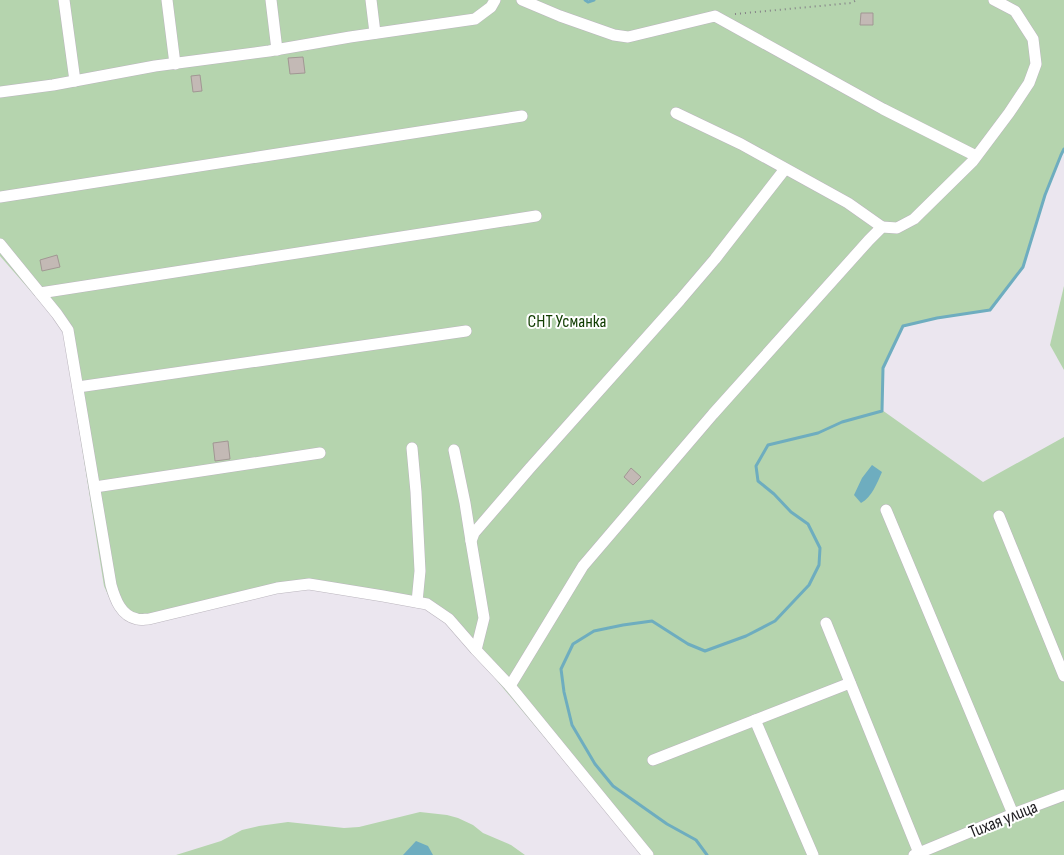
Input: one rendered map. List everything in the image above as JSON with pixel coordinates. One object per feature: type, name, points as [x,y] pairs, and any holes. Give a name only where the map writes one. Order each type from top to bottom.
[{"type":"street","points":[[64,0],[75,81]]},
{"type":"street","points":[[167,0],[175,64]]},
{"type":"street","points":[[272,0],[277,50]]},
{"type":"street","points":[[371,0],[375,33]]},
{"type":"street","points":[[0,92],[475,19],[491,7],[495,0]]},
{"type":"street","points":[[522,0],[605,32],[628,37],[715,16],[883,109],[976,156]]},
{"type":"street","points":[[676,112],[741,144],[848,203],[882,226],[897,228],[914,219],[976,156],[1010,113],[1029,83],[1036,64],[1033,39],[1014,11],[994,0]]},
{"type":"street","points":[[0,197],[522,116]]},
{"type":"street","points":[[471,541],[474,533],[524,475],[715,259],[785,169]]},
{"type":"street","points":[[40,293],[536,216]]},
{"type":"street","points":[[510,686],[583,566],[713,414],[882,226]]},
{"type":"street","points":[[0,244],[68,330],[114,594],[118,605],[127,615],[138,619],[149,618],[277,588],[309,584],[427,604],[449,619],[510,686],[648,855]]},
{"type":"street","points":[[78,387],[466,331]]},
{"type":"street","points":[[412,448],[420,571],[417,602]]},
{"type":"street","points":[[454,450],[465,503],[484,618],[476,650]]},
{"type":"street","points":[[95,486],[320,453]]},
{"type":"street","points":[[886,510],[1013,814]]},
{"type":"street","points":[[1000,516],[1064,676]]},
{"type":"street","points":[[826,623],[917,854]]},
{"type":"street","points":[[653,760],[850,683]]},
{"type":"street","points":[[755,720],[813,855]]},
{"type":"street","name":"Тихая улица","points":[[917,854],[1064,795]]},
{"type":"path","points":[[734,14],[851,3],[857,0]]},
{"type":"green space","name":"СНТ Усманка","points":[[0,0],[585,0],[588,2],[594,0],[1064,0],[1064,149],[1045,195],[1023,267],[990,310],[937,318],[903,326],[883,368],[882,410],[983,482],[1064,437],[1064,855],[643,855],[447,621],[425,607],[310,587],[127,620],[113,606],[104,586],[63,328],[0,256]]},
{"type":"green space","points":[[1064,286],[1064,370],[1050,345]]},
{"type":"green space","points":[[420,812],[458,818],[473,825],[483,833],[511,845],[525,855],[176,855],[221,841],[242,830],[259,826],[288,822],[344,828],[359,827]]},
{"type":"water","points":[[872,465],[882,472],[871,493],[861,503],[854,495],[862,478]]},
{"type":"water","points":[[416,841],[428,846],[433,855],[403,855]]},
{"type":"building","points":[[861,13],[873,13],[873,25],[860,25]]},
{"type":"building","points":[[303,57],[305,73],[290,74],[288,58]]},
{"type":"building","points":[[200,75],[202,91],[193,92],[191,76]]},
{"type":"building","points":[[57,255],[60,267],[42,271],[40,260]]},
{"type":"building","points":[[228,441],[230,459],[215,461],[213,443]]},
{"type":"building","points":[[631,468],[641,477],[633,485],[624,477]]},
{"type":"waterway","points":[[585,0],[588,2],[594,0]]},
{"type":"waterway","points":[[707,855],[696,840],[667,824],[613,786],[595,764],[572,725],[564,692],[561,669],[573,644],[594,631],[652,621],[688,644],[705,651],[746,636],[775,621],[809,585],[819,565],[820,548],[808,524],[791,512],[758,481],[756,466],[768,445],[818,433],[842,422],[882,411],[883,368],[903,326],[937,318],[990,310],[1023,267],[1045,195],[1064,149]]}]
